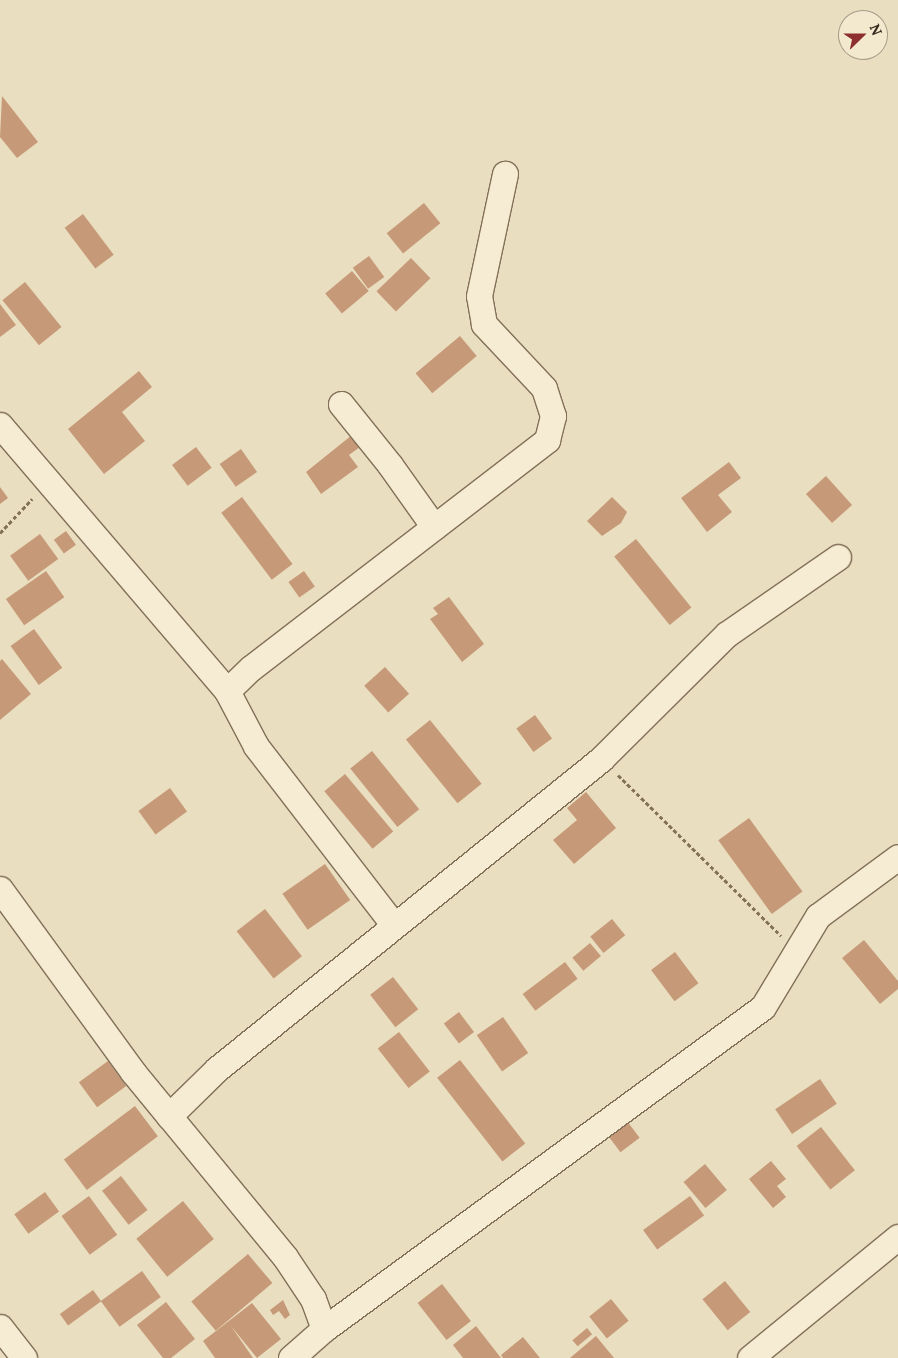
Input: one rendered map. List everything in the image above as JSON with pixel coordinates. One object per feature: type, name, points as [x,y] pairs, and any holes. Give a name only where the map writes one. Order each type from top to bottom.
[{"type":"street","points":[[227,691],[251,668],[547,440],[553,416],[544,388],[484,324],[479,296],[505,174]]},
{"type":"street","points":[[342,404],[390,465],[434,528]]},
{"type":"street","points":[[0,425],[227,691],[256,746],[393,924]]},
{"type":"street","points":[[169,1116],[217,1069],[393,924],[601,759],[727,634],[838,557]]},
{"type":"street","points":[[291,1358],[324,1329],[763,1007],[818,916],[898,857]]},
{"type":"street","points":[[0,889],[133,1072],[285,1257],[313,1299],[324,1329]]},
{"type":"street","points":[[750,1358],[898,1237]]},
{"type":"street","points":[[0,1327],[24,1358]]},
{"type":"path","points":[[0,533],[48,482]]},
{"type":"path","points":[[601,759],[797,952]]},
{"type":"building","points":[[2,96],[38,142],[17,158],[0,137]]},
{"type":"building","points":[[424,203],[440,223],[403,253],[387,233]]},
{"type":"building","points":[[83,214],[114,255],[95,269],[65,228]]},
{"type":"building","points":[[369,256],[384,277],[368,289],[353,268]]},
{"type":"building","points":[[411,258],[430,278],[396,311],[376,291]]},
{"type":"building","points":[[352,271],[369,291],[342,313],[325,293]]},
{"type":"building","points":[[25,282],[62,327],[39,345],[2,300]]},
{"type":"building","points":[[0,304],[16,325],[0,337]]},
{"type":"building","points":[[460,336],[477,356],[432,393],[416,373]]},
{"type":"building","points":[[139,371],[152,387],[122,412],[145,441],[104,474],[68,429]]},
{"type":"building","points":[[352,435],[360,447],[349,455],[358,467],[321,494],[306,472]]},
{"type":"building","points":[[196,447],[212,468],[188,486],[172,465]]},
{"type":"building","points":[[241,449],[257,472],[236,487],[220,464]]},
{"type":"building","points":[[729,462],[741,478],[718,495],[732,512],[707,532],[681,498]]},
{"type":"building","points":[[826,476],[852,505],[832,523],[806,494]]},
{"type":"building","points":[[0,487],[8,498],[0,504]]},
{"type":"building","points":[[242,497],[293,564],[272,580],[221,513]]},
{"type":"building","points":[[612,497],[627,512],[621,523],[602,536],[587,521]]},
{"type":"building","points":[[66,531],[76,545],[64,554],[54,540]]},
{"type":"building","points":[[40,534],[58,559],[28,581],[10,556]]},
{"type":"building","points":[[636,539],[691,607],[670,625],[614,557]]},
{"type":"building","points":[[46,571],[64,597],[24,625],[6,599]]},
{"type":"building","points":[[304,571],[315,587],[299,597],[288,582]]},
{"type":"building","points":[[449,597],[484,644],[462,662],[430,619],[438,614],[433,608]]},
{"type":"building","points":[[34,629],[62,668],[39,685],[11,646]]},
{"type":"building","points":[[2,659],[31,694],[0,720],[0,661]]},
{"type":"building","points":[[385,667],[409,694],[388,712],[364,686]]},
{"type":"building","points":[[535,715],[552,738],[533,752],[516,729]]},
{"type":"building","points":[[430,720],[482,784],[458,803],[406,740]]},
{"type":"building","points":[[372,751],[419,809],[397,827],[350,769]]},
{"type":"building","points":[[345,774],[393,831],[373,849],[324,791]]},
{"type":"building","points":[[170,788],[187,811],[155,834],[138,811]]},
{"type":"building","points":[[586,792],[616,828],[574,864],[553,840],[577,820],[567,808]]},
{"type":"building","points":[[749,818],[802,892],[772,914],[718,840]]},
{"type":"building","points":[[325,864],[350,900],[308,930],[282,894]]},
{"type":"building","points":[[265,909],[302,956],[274,978],[237,931]]},
{"type":"building","points":[[612,919],[625,935],[603,953],[590,937]]},
{"type":"building","points":[[864,940],[898,981],[898,989],[880,1004],[842,958]]},
{"type":"building","points":[[590,943],[601,956],[583,971],[572,958]]},
{"type":"building","points":[[675,952],[698,983],[675,1001],[651,970]]},
{"type":"building","points":[[565,962],[578,979],[535,1011],[523,994]]},
{"type":"building","points":[[393,977],[418,1009],[395,1027],[370,995]]},
{"type":"building","points":[[459,1012],[474,1032],[459,1043],[444,1023]]},
{"type":"building","points":[[503,1017],[528,1053],[502,1071],[477,1035]]},
{"type":"building","points":[[399,1032],[430,1071],[409,1088],[378,1049]]},
{"type":"building","points":[[460,1060],[525,1144],[502,1161],[437,1078]]},
{"type":"building","points":[[108,1061],[126,1086],[97,1107],[79,1082]]},
{"type":"building","points":[[820,1079],[837,1104],[792,1134],[775,1109]]},
{"type":"building","points":[[135,1106],[158,1136],[87,1190],[64,1160]]},
{"type":"building","points":[[627,1121],[640,1138],[620,1152],[608,1135]]},
{"type":"building","points":[[821,1127],[855,1170],[830,1189],[797,1146]]},
{"type":"building","points":[[771,1161],[786,1179],[777,1186],[786,1197],[773,1208],[749,1179]]},
{"type":"building","points":[[705,1164],[727,1190],[705,1208],[684,1182]]},
{"type":"building","points":[[121,1176],[147,1210],[129,1225],[102,1191]]},
{"type":"building","points":[[45,1192],[59,1211],[28,1234],[14,1214]]},
{"type":"building","points":[[89,1196],[117,1235],[90,1255],[61,1216]]},
{"type":"building","points":[[690,1196],[704,1215],[657,1250],[643,1230]]},
{"type":"building","points":[[183,1201],[214,1239],[167,1277],[136,1239]]},
{"type":"building","points":[[248,1254],[272,1283],[216,1331],[191,1302]]},
{"type":"building","points":[[142,1271],[161,1297],[120,1327],[101,1301]]},
{"type":"building","points":[[725,1281],[750,1312],[728,1330],[702,1299]]},
{"type":"building","points":[[442,1284],[471,1321],[447,1340],[418,1303]]},
{"type":"building","points":[[93,1290],[101,1301],[68,1325],[60,1314]]},
{"type":"building","points":[[611,1299],[629,1321],[607,1338],[589,1317]]},
{"type":"building","points":[[283,1300],[290,1315],[285,1319],[279,1311],[273,1315],[270,1310]]},
{"type":"building","points":[[166,1302],[195,1339],[171,1358],[163,1358],[137,1325]]},
{"type":"building","points":[[252,1303],[281,1339],[257,1358],[231,1326],[253,1358],[215,1358],[203,1341]]},
{"type":"building","points":[[476,1326],[501,1358],[463,1358],[453,1345]]},
{"type":"building","points":[[587,1328],[592,1334],[578,1346],[572,1340]]},
{"type":"building","points":[[596,1336],[614,1358],[570,1358]]},
{"type":"building","points":[[523,1337],[540,1358],[503,1358],[501,1355]]}]
